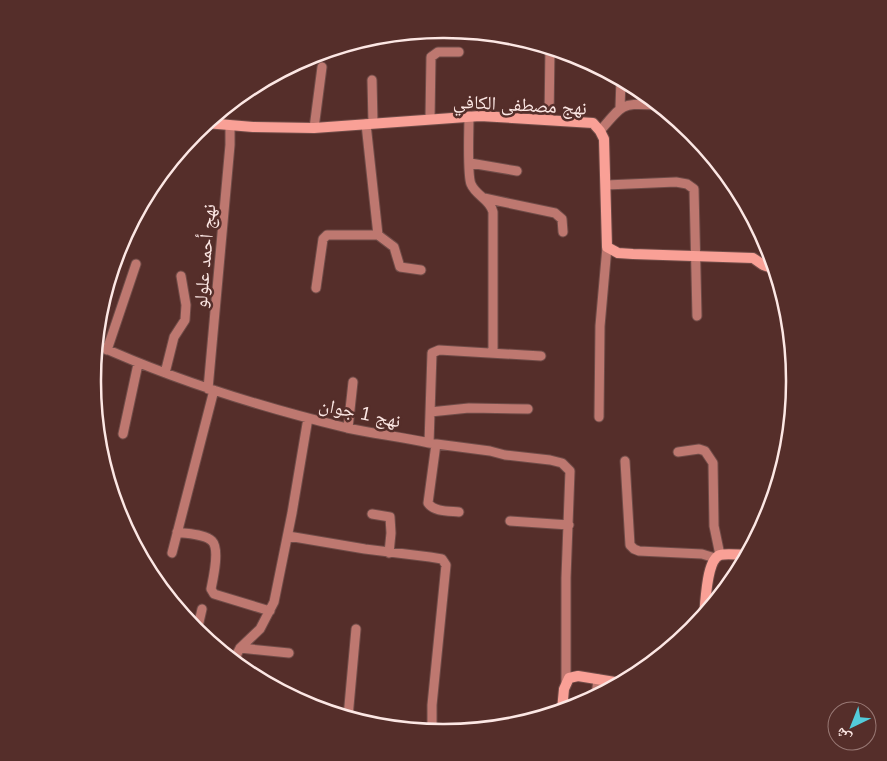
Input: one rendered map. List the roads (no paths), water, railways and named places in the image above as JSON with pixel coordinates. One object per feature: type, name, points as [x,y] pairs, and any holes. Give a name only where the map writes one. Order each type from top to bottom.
[{"type":"street","points":[[430,118],[431,57],[438,52],[459,52]]},
{"type":"street","points":[[549,120],[550,55]]},
{"type":"street","points":[[314,128],[322,67]]},
{"type":"street","points":[[372,80],[369,124],[378,235]]},
{"type":"street","points":[[620,108],[621,87]]},
{"type":"street","points":[[600,130],[620,108],[630,104],[647,105]]},
{"type":"street","points":[[469,116],[471,186],[489,202],[493,212],[493,353]]},
{"type":"street","name":"نهج مصطفى الكافي","points":[[217,123],[230,126],[314,128],[469,116],[593,124],[600,130],[604,140],[607,247]]},
{"type":"street","name":"نهج أحمد علولو","points":[[172,553],[211,389],[230,126]]},
{"type":"street","points":[[470,162],[517,171]]},
{"type":"street","points":[[606,185],[676,182],[687,184],[694,189],[697,316]]},
{"type":"street","points":[[484,198],[555,213],[562,219],[563,232]]},
{"type":"street","points":[[316,288],[323,239],[327,235],[378,235],[394,247],[400,267],[421,270]]},
{"type":"street","points":[[599,417],[600,326],[607,247],[618,253],[753,258],[766,266]]},
{"type":"street","points":[[107,350],[136,264]]},
{"type":"street","points":[[165,373],[174,338],[185,320],[186,305],[181,276]]},
{"type":"street","name":"نهج 1 جوان","points":[[102,347],[138,364],[211,389],[308,418],[348,428],[433,443],[430,412],[432,353],[439,350],[541,356]]},
{"type":"street","points":[[123,434],[138,364]]},
{"type":"street","points":[[348,428],[353,382]]},
{"type":"street","points":[[430,412],[469,408],[528,409]]},
{"type":"street","points":[[237,654],[240,648],[260,629],[274,602],[288,536],[308,418]]},
{"type":"street","points":[[459,512],[435,509],[428,503],[433,443],[505,455],[550,460],[562,463],[570,471],[566,578],[566,682],[563,702]]},
{"type":"street","points":[[678,452],[699,449],[705,451],[713,463],[714,526],[718,557],[710,566],[706,602]]},
{"type":"street","points":[[625,461],[630,545],[634,549],[718,557],[739,556]]},
{"type":"street","points":[[372,514],[390,517],[392,521],[389,553]]},
{"type":"street","points":[[510,522],[569,526]]},
{"type":"street","points":[[177,532],[208,538],[214,542],[216,549],[211,589],[214,594],[222,598],[270,611]]},
{"type":"street","points":[[288,536],[389,553],[436,558],[442,560],[446,565],[432,705],[432,723]]},
{"type":"street","points":[[200,622],[202,609]]},
{"type":"street","points":[[349,710],[356,629]]},
{"type":"street","points":[[240,648],[289,654]]},
{"type":"street","points":[[566,682],[573,676],[609,681]]},
{"type":"street","points":[[597,687],[598,679]]}]
